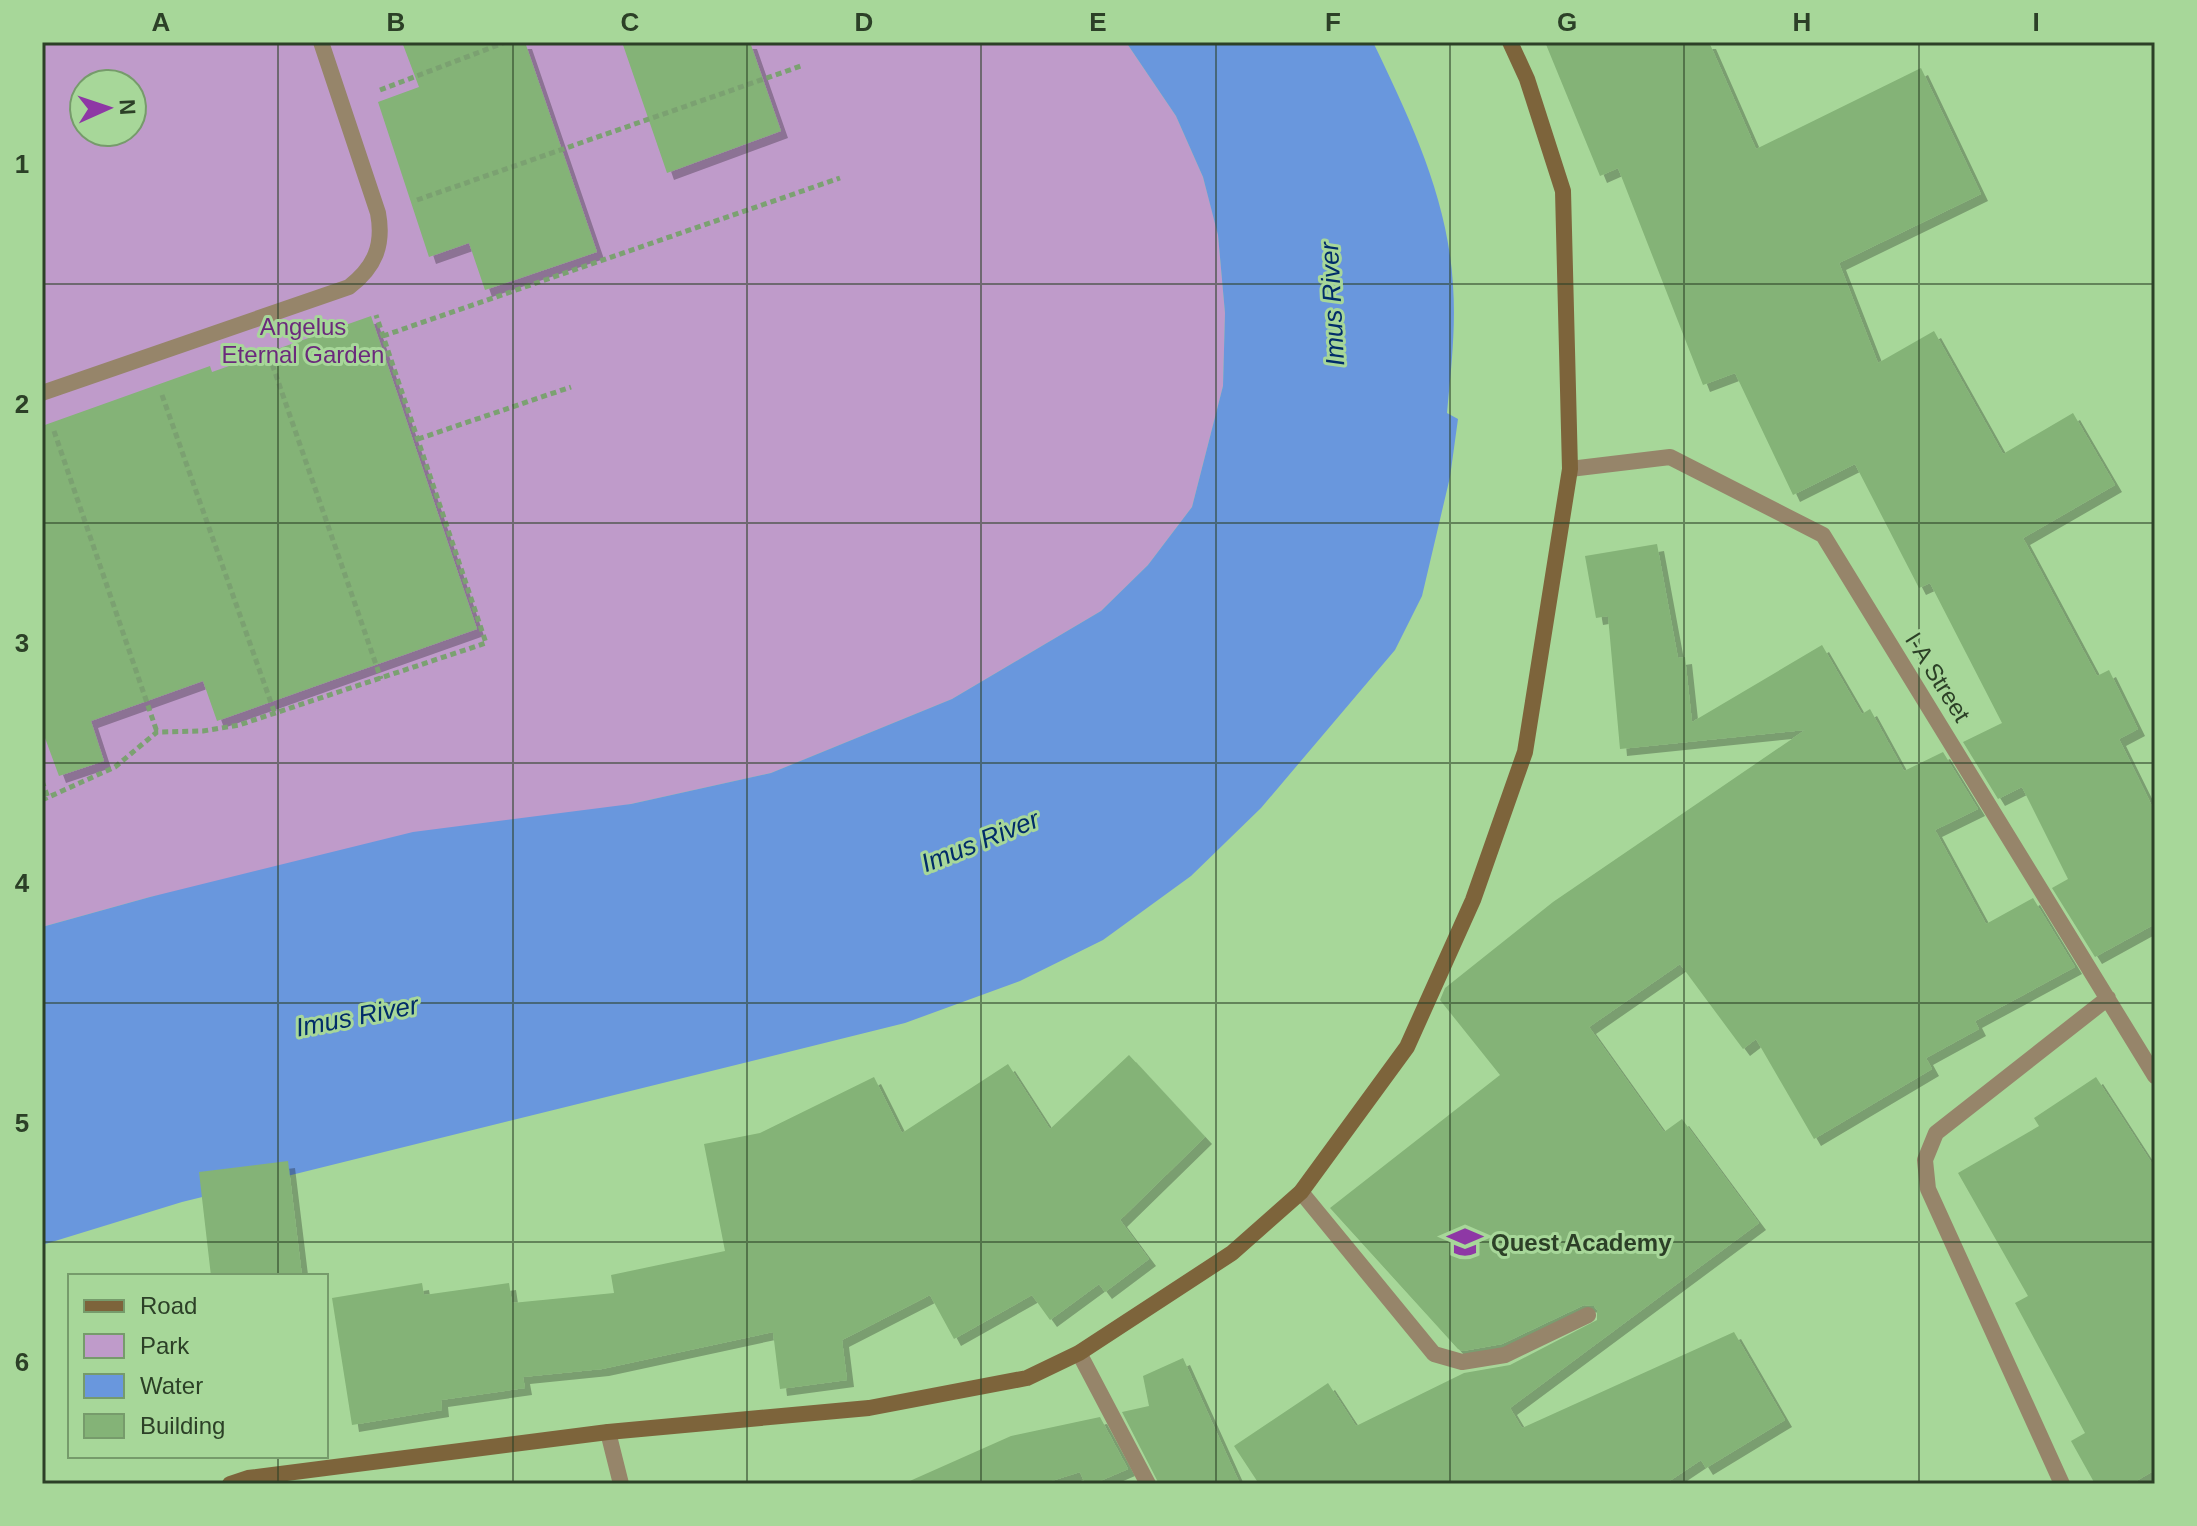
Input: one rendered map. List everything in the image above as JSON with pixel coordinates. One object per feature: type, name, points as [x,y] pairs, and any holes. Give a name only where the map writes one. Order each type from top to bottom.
[{"type":"main road","points":[[230,1484],[279,1474],[608,1432],[869,1408],[1027,1378],[1079,1353],[1232,1253],[1301,1192],[1407,1047],[1473,900],[1525,752],[1570,469],[1563,191],[1527,79],[1510,42]]},
{"type":"street","points":[[42,393],[349,287],[363,276],[380,247],[378,213],[321,42]]},
{"type":"street","name":"I-A Street","points":[[1570,469],[1670,457],[1823,535],[2155,1076]]},
{"type":"street","points":[[2062,1484],[1928,1189],[1925,1160],[1936,1133],[2108,998]]},
{"type":"street","points":[[1301,1192],[1434,1354],[1462,1362],[1505,1355],[1588,1315]]},
{"type":"street","points":[[1079,1353],[1148,1484]]},
{"type":"street","points":[[608,1432],[621,1484]]},
{"type":"path","points":[[342,104],[506,42]]},
{"type":"path","points":[[378,213],[801,66]]},
{"type":"path","points":[[383,336],[840,178]]},
{"type":"path","points":[[42,781],[45,799],[115,767],[157,732],[215,729],[275,714],[486,643],[363,276]]},
{"type":"path","points":[[256,320],[381,679]]},
{"type":"path","points":[[148,357],[275,714]]},
{"type":"path","points":[[418,439],[571,387]]},
{"type":"path","points":[[52,426],[157,732]]},
{"type":"green space","name":"Angelus Eternal Garden","points":[[42,42],[1126,42],[1176,116],[1203,177],[1218,234],[1225,313],[1223,386],[1192,507],[1148,565],[1101,611],[952,699],[771,773],[631,804],[150,897],[42,927]]},
{"type":"water","name":"Imus River","points":[[1126,42],[1373,42],[1425,160],[1444,221],[1450,253],[1454,317],[1447,413],[1458,419],[1450,477],[1422,596],[1395,650],[1261,808],[1191,876],[1103,940],[1020,981],[905,1023],[182,1202],[42,1245],[42,927],[413,832],[631,804],[771,773],[952,699],[1101,611],[1148,565],[1192,507],[1223,386],[1225,313],[1218,235],[1203,177],[1176,116]]},
{"type":"building","points":[[402,42],[525,42],[597,252],[485,290],[469,243],[429,257],[378,102],[419,87]]},
{"type":"building","points":[[622,42],[750,42],[781,131],[667,173]]},
{"type":"building","points":[[1545,42],[1709,42],[1756,149],[1921,68],[1981,194],[1839,263],[1878,363],[1934,331],[2003,454],[2073,413],[2115,485],[2023,538],[2097,676],[2109,670],[2138,729],[2119,739],[2155,812],[2155,924],[2095,957],[2052,888],[2068,879],[2022,787],[1998,799],[1963,742],[2002,723],[1930,583],[1919,588],[1855,464],[1793,495],[1735,373],[1703,385],[1618,168],[1600,176]]},
{"type":"building","points":[[371,316],[477,629],[217,721],[203,681],[91,721],[104,761],[59,776],[45,738],[42,739],[42,426],[210,366],[212,372]]},
{"type":"building","points":[[1657,544],[1678,658],[1685,657],[1692,722],[1822,645],[1862,714],[1870,709],[1904,771],[1943,752],[1978,809],[1935,830],[1986,924],[2033,898],[2075,967],[1975,1021],[1979,1029],[1926,1058],[1932,1069],[1814,1139],[1756,1039],[1743,1049],[1680,964],[1589,1027],[1664,1132],[1682,1119],[1759,1223],[1510,1408],[1522,1428],[1734,1332],[1785,1420],[1706,1468],[1701,1460],[1665,1484],[1259,1484],[1234,1446],[1328,1383],[1356,1426],[1464,1373],[1510,1365],[1597,1320],[1594,1306],[1584,1305],[1502,1344],[1463,1351],[1458,1349],[1330,1208],[1500,1075],[1440,1000],[1445,988],[1553,902],[1805,730],[1620,749],[1608,616],[1596,618],[1585,556]]},
{"type":"building","points":[[1129,1055],[1205,1137],[1120,1220],[1149,1259],[1105,1292],[1099,1284],[1050,1320],[1032,1295],[954,1339],[930,1295],[842,1340],[847,1380],[780,1389],[773,1332],[602,1369],[523,1377],[525,1388],[441,1400],[442,1410],[352,1425],[332,1298],[422,1283],[424,1295],[509,1283],[512,1303],[614,1293],[611,1275],[725,1251],[704,1144],[760,1133],[874,1077],[902,1133],[1008,1064],[1050,1129]]},
{"type":"building","points":[[2096,1077],[2155,1168],[2155,1470],[2131,1484],[2095,1484],[2071,1441],[2085,1433],[2015,1303],[2028,1296],[1958,1173],[2039,1126],[2034,1118]]},
{"type":"building","points":[[288,1161],[302,1274],[211,1274],[199,1172]]},
{"type":"building","points":[[1183,1358],[1240,1484],[1159,1484],[1122,1412],[1149,1406],[1143,1376]]},
{"type":"building","points":[[1100,1417],[1128,1469],[1093,1484],[1085,1484],[1080,1472],[1042,1484],[903,1484],[1011,1436]]},
{"type":"place","name":"Quest Academy","points":[[1465,1242]]}]
